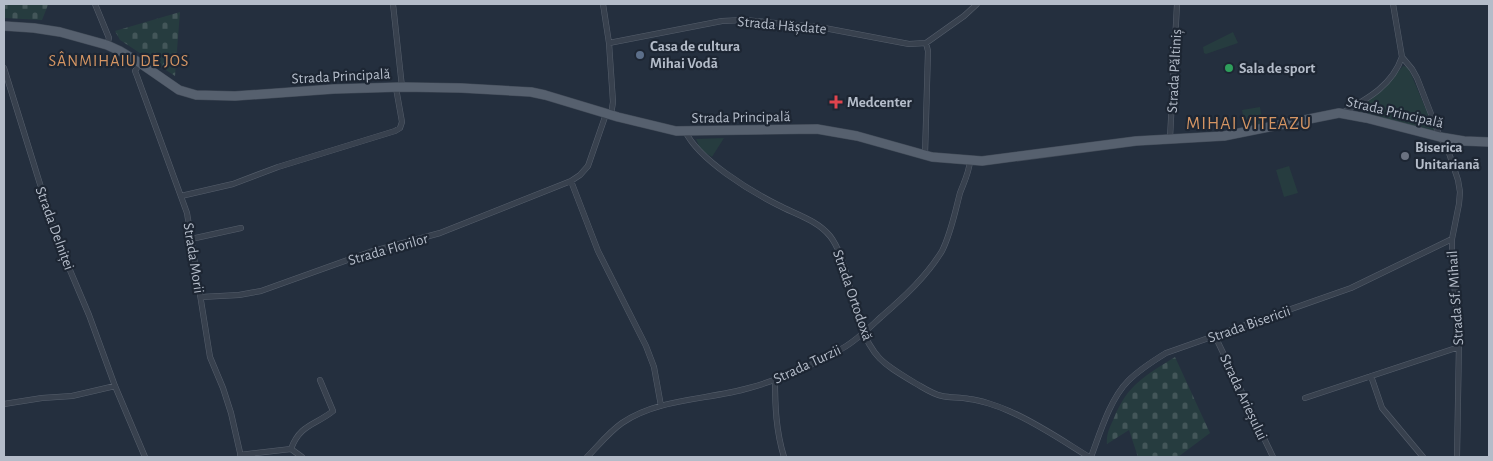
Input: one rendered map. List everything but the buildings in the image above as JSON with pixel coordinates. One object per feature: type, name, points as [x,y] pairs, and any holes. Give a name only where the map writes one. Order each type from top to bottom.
[{"type":"main road","name":"Strada Principală","points":[[4,26],[60,32],[107,45],[140,63],[179,90],[205,97],[334,89],[399,88],[461,88],[531,92],[663,129],[685,132],[817,129],[857,136],[925,155],[970,161],[1170,138],[1224,136],[1342,113],[1464,142],[1489,142]]},
{"type":"street","points":[[95,4],[109,38],[107,45]]},
{"type":"street","points":[[181,196],[233,184],[278,167],[396,131],[400,128],[402,122],[393,4]]},
{"type":"street","name":"Strada Florilor","points":[[201,297],[239,295],[261,291],[370,252],[414,242],[440,233],[580,176],[588,166],[613,102],[609,43],[602,4]]},
{"type":"street","points":[[925,155],[928,51],[926,43],[966,15],[977,4]]},
{"type":"street","name":"Strada Păltiniș","points":[[1170,138],[1177,4]]},
{"type":"street","name":"Strada Sf. Mihail","points":[[1393,4],[1402,57],[1415,73],[1440,137],[1448,150],[1460,192],[1452,239],[1459,346],[1456,457]]},
{"type":"street","name":"Strada Hășdate","points":[[609,43],[722,21],[744,20],[818,27],[909,44],[926,43]]},
{"type":"street","points":[[1342,113],[1371,96],[1384,84],[1396,69],[1402,57]]},
{"type":"street","name":"Strada Morii","points":[[140,63],[136,68],[137,76],[187,213],[210,357],[231,413],[240,456]]},
{"type":"street","name":"Strada Delniței","points":[[4,68],[58,242],[89,314],[115,386],[146,457]]},
{"type":"street","name":"Strada Ortodoxă","points":[[685,132],[690,140],[715,165],[776,204],[815,222],[829,234],[839,250],[859,323],[871,349],[879,359],[934,394],[970,399],[1008,410],[1090,457]]},
{"type":"street","name":"Strada Turzii","points":[[588,457],[621,424],[633,416],[661,406],[749,388],[775,379],[799,370],[843,348],[864,333],[928,272],[942,251],[968,174],[970,161]]},
{"type":"street","points":[[571,180],[598,250],[646,346],[654,367],[661,406]]},
{"type":"street","points":[[192,239],[241,228]]},
{"type":"street","name":"Strada Bisericii","points":[[1090,457],[1118,393],[1128,381],[1147,365],[1166,353],[1351,288],[1452,239]]},
{"type":"street","name":"Strada Arieșului","points":[[1215,336],[1273,457]]},
{"type":"street","points":[[1305,398],[1459,346]]},
{"type":"street","points":[[1370,376],[1382,408],[1423,457]]},
{"type":"street","points":[[775,379],[776,416],[784,457]]},
{"type":"street","points":[[291,449],[294,441],[307,426],[333,410],[320,380]]},
{"type":"street","points":[[4,404],[42,398],[72,396],[115,386]]},
{"type":"street","points":[[240,456],[291,449],[302,457]]},
{"type":"green space","points":[[4,4],[48,5],[42,20],[4,18]]},
{"type":"green space","points":[[180,12],[175,76],[120,40],[115,31]]},
{"type":"green space","points":[[1233,32],[1238,43],[1206,54],[1204,53],[1203,47]]},
{"type":"green space","points":[[1403,66],[1408,67],[1436,133],[1356,110],[1382,90]]},
{"type":"green space","points":[[1260,107],[1263,124],[1245,128],[1242,110]]},
{"type":"green space","points":[[724,138],[712,157],[701,150],[696,139]]},
{"type":"green space","points":[[1289,166],[1298,193],[1284,197],[1276,170]]},
{"type":"green space","points":[[1175,357],[1210,433],[1178,457],[1138,457],[1129,430],[1107,444],[1107,437],[1119,407],[1131,389],[1146,376]]},
{"type":"place","name":"Casa de cultura Mihai Vodă","points":[[640,55]]},
{"type":"place","name":"Sala de sport","points":[[1229,68]]},
{"type":"place","name":"Medcenter","points":[[836,102]]},
{"type":"place","name":"Biserica Unitariană","points":[[1405,156]]},
{"type":"district","name":"SÂNMIHAIU DE JOS","points":[[119,60]]},
{"type":"district","name":"MIHAI VITEAZU","points":[[1249,123]]}]
